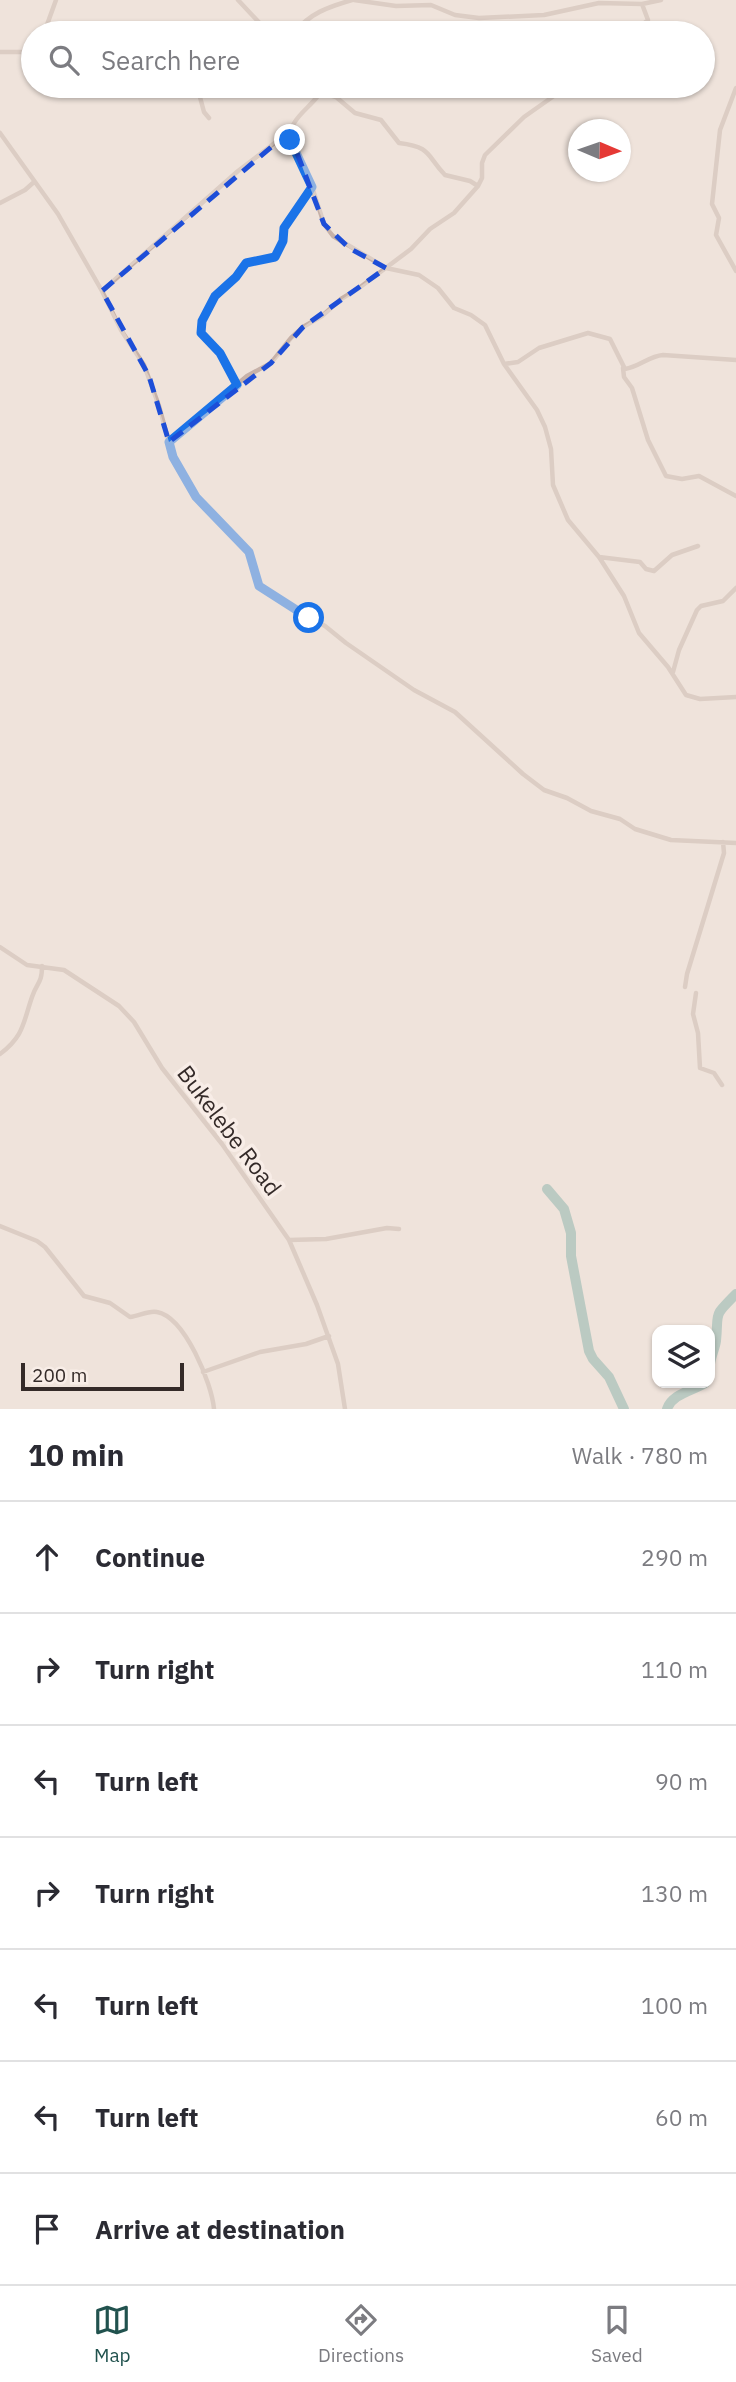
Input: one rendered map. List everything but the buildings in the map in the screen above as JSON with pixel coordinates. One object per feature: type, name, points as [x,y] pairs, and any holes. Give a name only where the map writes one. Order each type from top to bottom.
[{"type":"street","points":[[48,21],[56,0]]},
{"type":"street","points":[[238,0],[258,21]]},
{"type":"street","points":[[306,21],[318,11],[353,0],[396,6],[431,5],[455,15],[479,18],[544,15],[599,3],[642,4],[661,0]]},
{"type":"street","points":[[642,4],[647,21]]},
{"type":"street","points":[[0,52],[21,52]]},
{"type":"street","points":[[736,88],[720,130],[712,204],[719,218],[716,235],[736,271]]},
{"type":"street","points":[[200,98],[204,112],[209,118]]},
{"type":"street","points":[[102,290],[209,195],[289,132],[299,115],[315,98]]},
{"type":"street","points":[[337,98],[355,113],[381,120],[399,143],[415,146],[431,155],[445,175],[470,181],[478,186]]},
{"type":"street","points":[[169,442],[237,385],[271,363],[290,338],[303,327],[386,268],[420,241],[429,229],[454,213],[478,186],[482,178],[485,155],[524,117],[551,98]]},
{"type":"street","points":[[0,132],[58,215],[149,376],[173,457],[190,488],[212,515],[249,552],[259,586],[325,626],[414,690],[455,712],[544,790],[592,811],[620,819],[635,829],[671,840],[736,843]]},
{"type":"street","points":[[289,132],[293,150],[312,187],[329,232],[349,248],[386,268],[419,275],[438,288],[454,308],[480,320],[488,330],[504,364],[537,410],[545,427],[551,449],[553,485],[568,520],[599,556],[624,596],[634,625],[673,673],[686,695],[700,699],[736,697]]},
{"type":"street","points":[[0,203],[34,182]]},
{"type":"street","points":[[237,385],[220,353],[201,333],[202,321],[215,296],[236,277],[246,263],[275,257],[283,241],[284,228],[312,187]]},
{"type":"street","points":[[504,364],[518,362],[539,348],[564,342],[578,335],[596,333],[610,339],[623,368],[624,377],[632,388],[648,440],[666,476],[682,479],[699,476],[736,496]]},
{"type":"street","points":[[623,368],[639,365],[657,355],[736,360]]},
{"type":"street","points":[[599,556],[639,562],[646,569],[654,571],[672,555],[698,546]]},
{"type":"street","points":[[673,673],[679,650],[697,610],[701,606],[723,601],[736,589]]},
{"type":"street","points":[[685,987],[724,853],[723,842]]},
{"type":"street","name":"Bukelebe Road","points":[[0,947],[27,965],[64,970],[119,1006],[128,1015],[162,1068],[222,1144],[289,1240],[329,1336],[338,1364],[345,1409]]},
{"type":"street","points":[[0,1054],[10,1047],[21,1032],[32,996],[41,981],[42,965]]},
{"type":"street","points":[[695,993],[694,1020],[698,1033],[700,1068],[714,1073],[722,1085]]},
{"type":"street","points":[[0,1226],[45,1247],[83,1296],[110,1303],[130,1317],[151,1312],[160,1312],[169,1317],[186,1333],[213,1398],[214,1409]]},
{"type":"street","points":[[289,1240],[326,1239],[387,1228],[398,1229]]},
{"type":"street","points":[[203,1372],[260,1352],[306,1344],[329,1336]]},
{"type":"highlighted area","points":[[289,132],[324,224],[349,248],[386,268],[303,327],[271,363],[169,442],[149,376],[102,291]]},
{"type":"waterway","points":[[547,1189],[564,1209],[571,1233],[571,1256],[589,1351],[609,1377],[624,1409]]},
{"type":"waterway","points":[[715,1345],[718,1315],[736,1294]]},
{"type":"waterway","points":[[667,1409],[678,1396],[695,1388]]},
{"type":"route","points":[[290,140],[312,187],[284,228],[284,238],[275,257],[252,260],[241,267],[236,277],[215,296],[200,330],[220,353],[237,385],[169,442],[173,457],[196,497],[249,552],[259,586],[309,618]]}]
